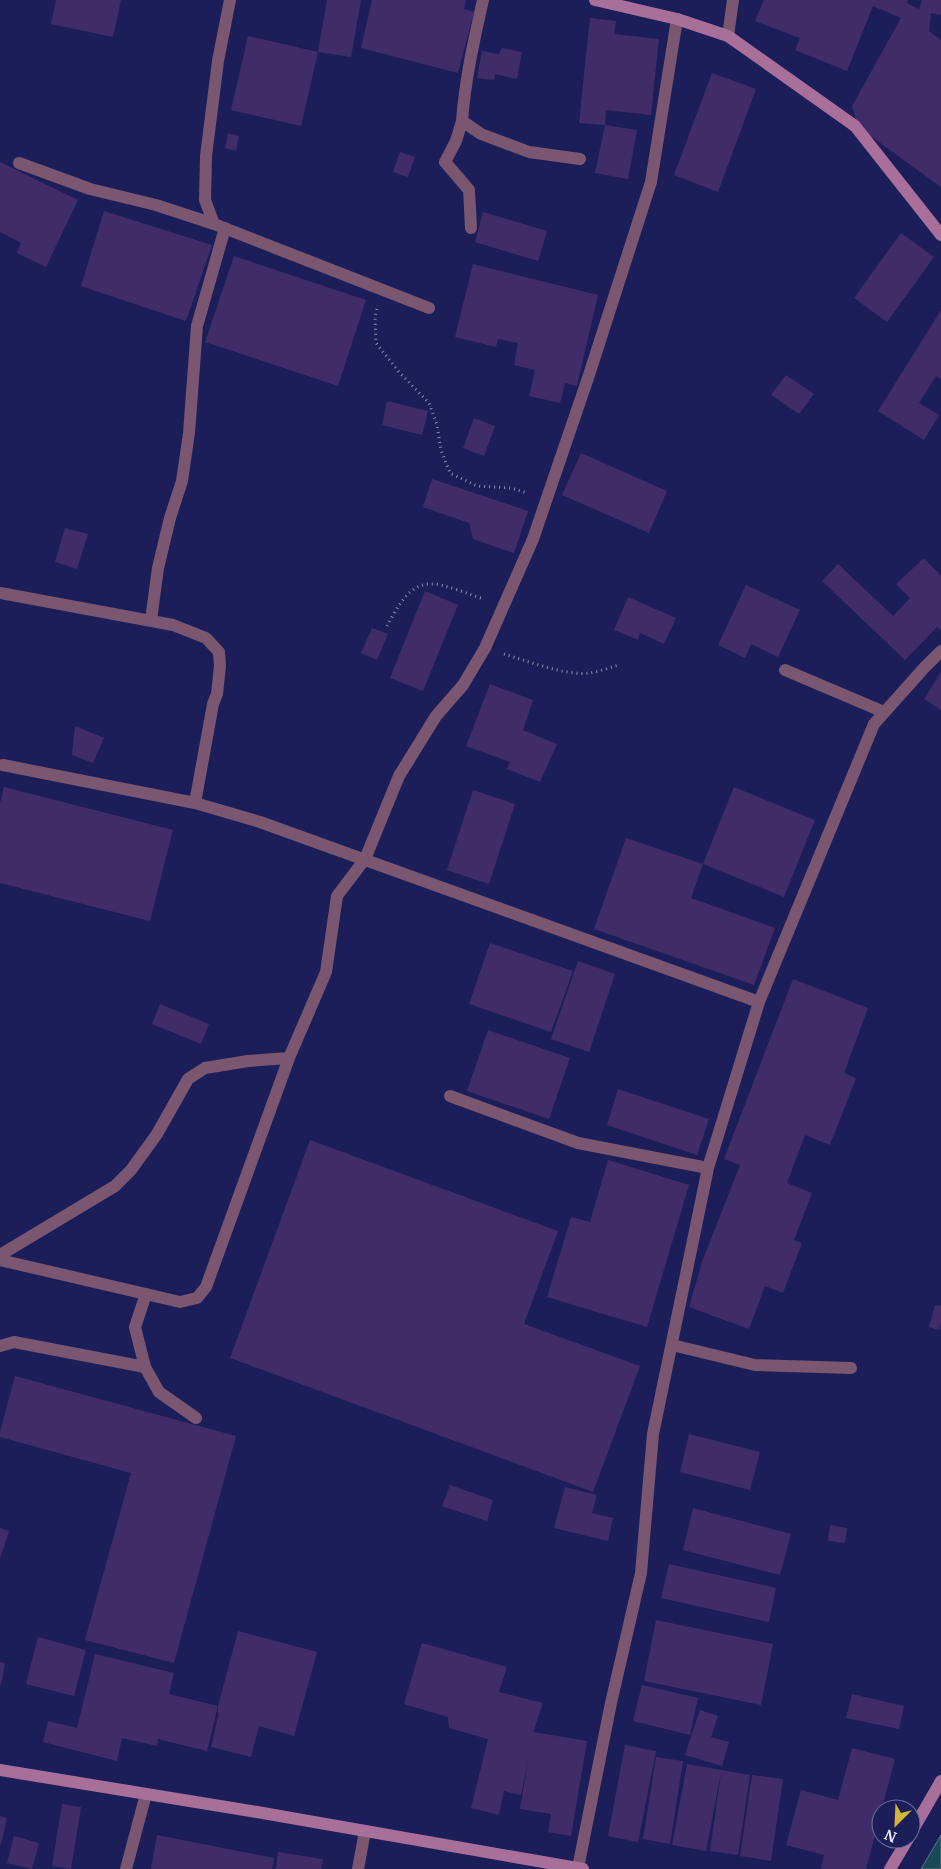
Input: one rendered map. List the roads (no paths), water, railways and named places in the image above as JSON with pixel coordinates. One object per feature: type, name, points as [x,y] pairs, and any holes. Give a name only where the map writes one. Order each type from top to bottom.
[{"type":"street","points":[[151,620],[158,568],[170,518],[182,481],[188,442],[197,326],[219,226],[205,200],[206,156],[218,61],[230,0]]},
{"type":"street","points":[[470,228],[469,190],[445,162],[456,142],[462,121],[472,48],[483,0]]},
{"type":"street","points":[[595,0],[677,19],[728,36],[856,126],[941,235]]},
{"type":"street","points":[[728,36],[733,0]]},
{"type":"street","points":[[0,1260],[180,1302],[197,1298],[206,1287],[289,1058],[326,972],[337,896],[365,859],[399,776],[436,716],[463,684],[484,648],[533,539],[589,375],[651,182],[677,19]]},
{"type":"street","points":[[462,121],[481,134],[529,152],[580,159]]},
{"type":"street","points":[[19,162],[90,189],[156,205],[219,226],[429,308]]},
{"type":"street","points":[[0,593],[173,624],[206,638],[219,652],[218,694],[214,704],[195,804]]},
{"type":"street","points":[[0,1770],[581,1868],[611,1703],[641,1573],[653,1434],[708,1168],[759,1002],[874,724],[941,651]]},
{"type":"street","points":[[785,670],[884,712]]},
{"type":"street","points":[[2,765],[195,804],[260,822],[759,1002]]},
{"type":"street","points":[[0,1255],[115,1186],[131,1170],[157,1134],[188,1079],[205,1068],[248,1061],[289,1058]]},
{"type":"street","points":[[450,1096],[578,1144],[708,1168]]},
{"type":"street","points":[[146,1294],[135,1327],[145,1367],[159,1392],[196,1418]]},
{"type":"street","points":[[0,1346],[14,1342],[145,1367]]},
{"type":"street","points":[[672,1345],[755,1365],[851,1368]]},
{"type":"street","points":[[921,1816],[941,1781]]},
{"type":"street","points":[[126,1869],[146,1794]]},
{"type":"street","points":[[358,1869],[365,1831]]},
{"type":"street","points":[[890,1869],[902,1849]]}]
